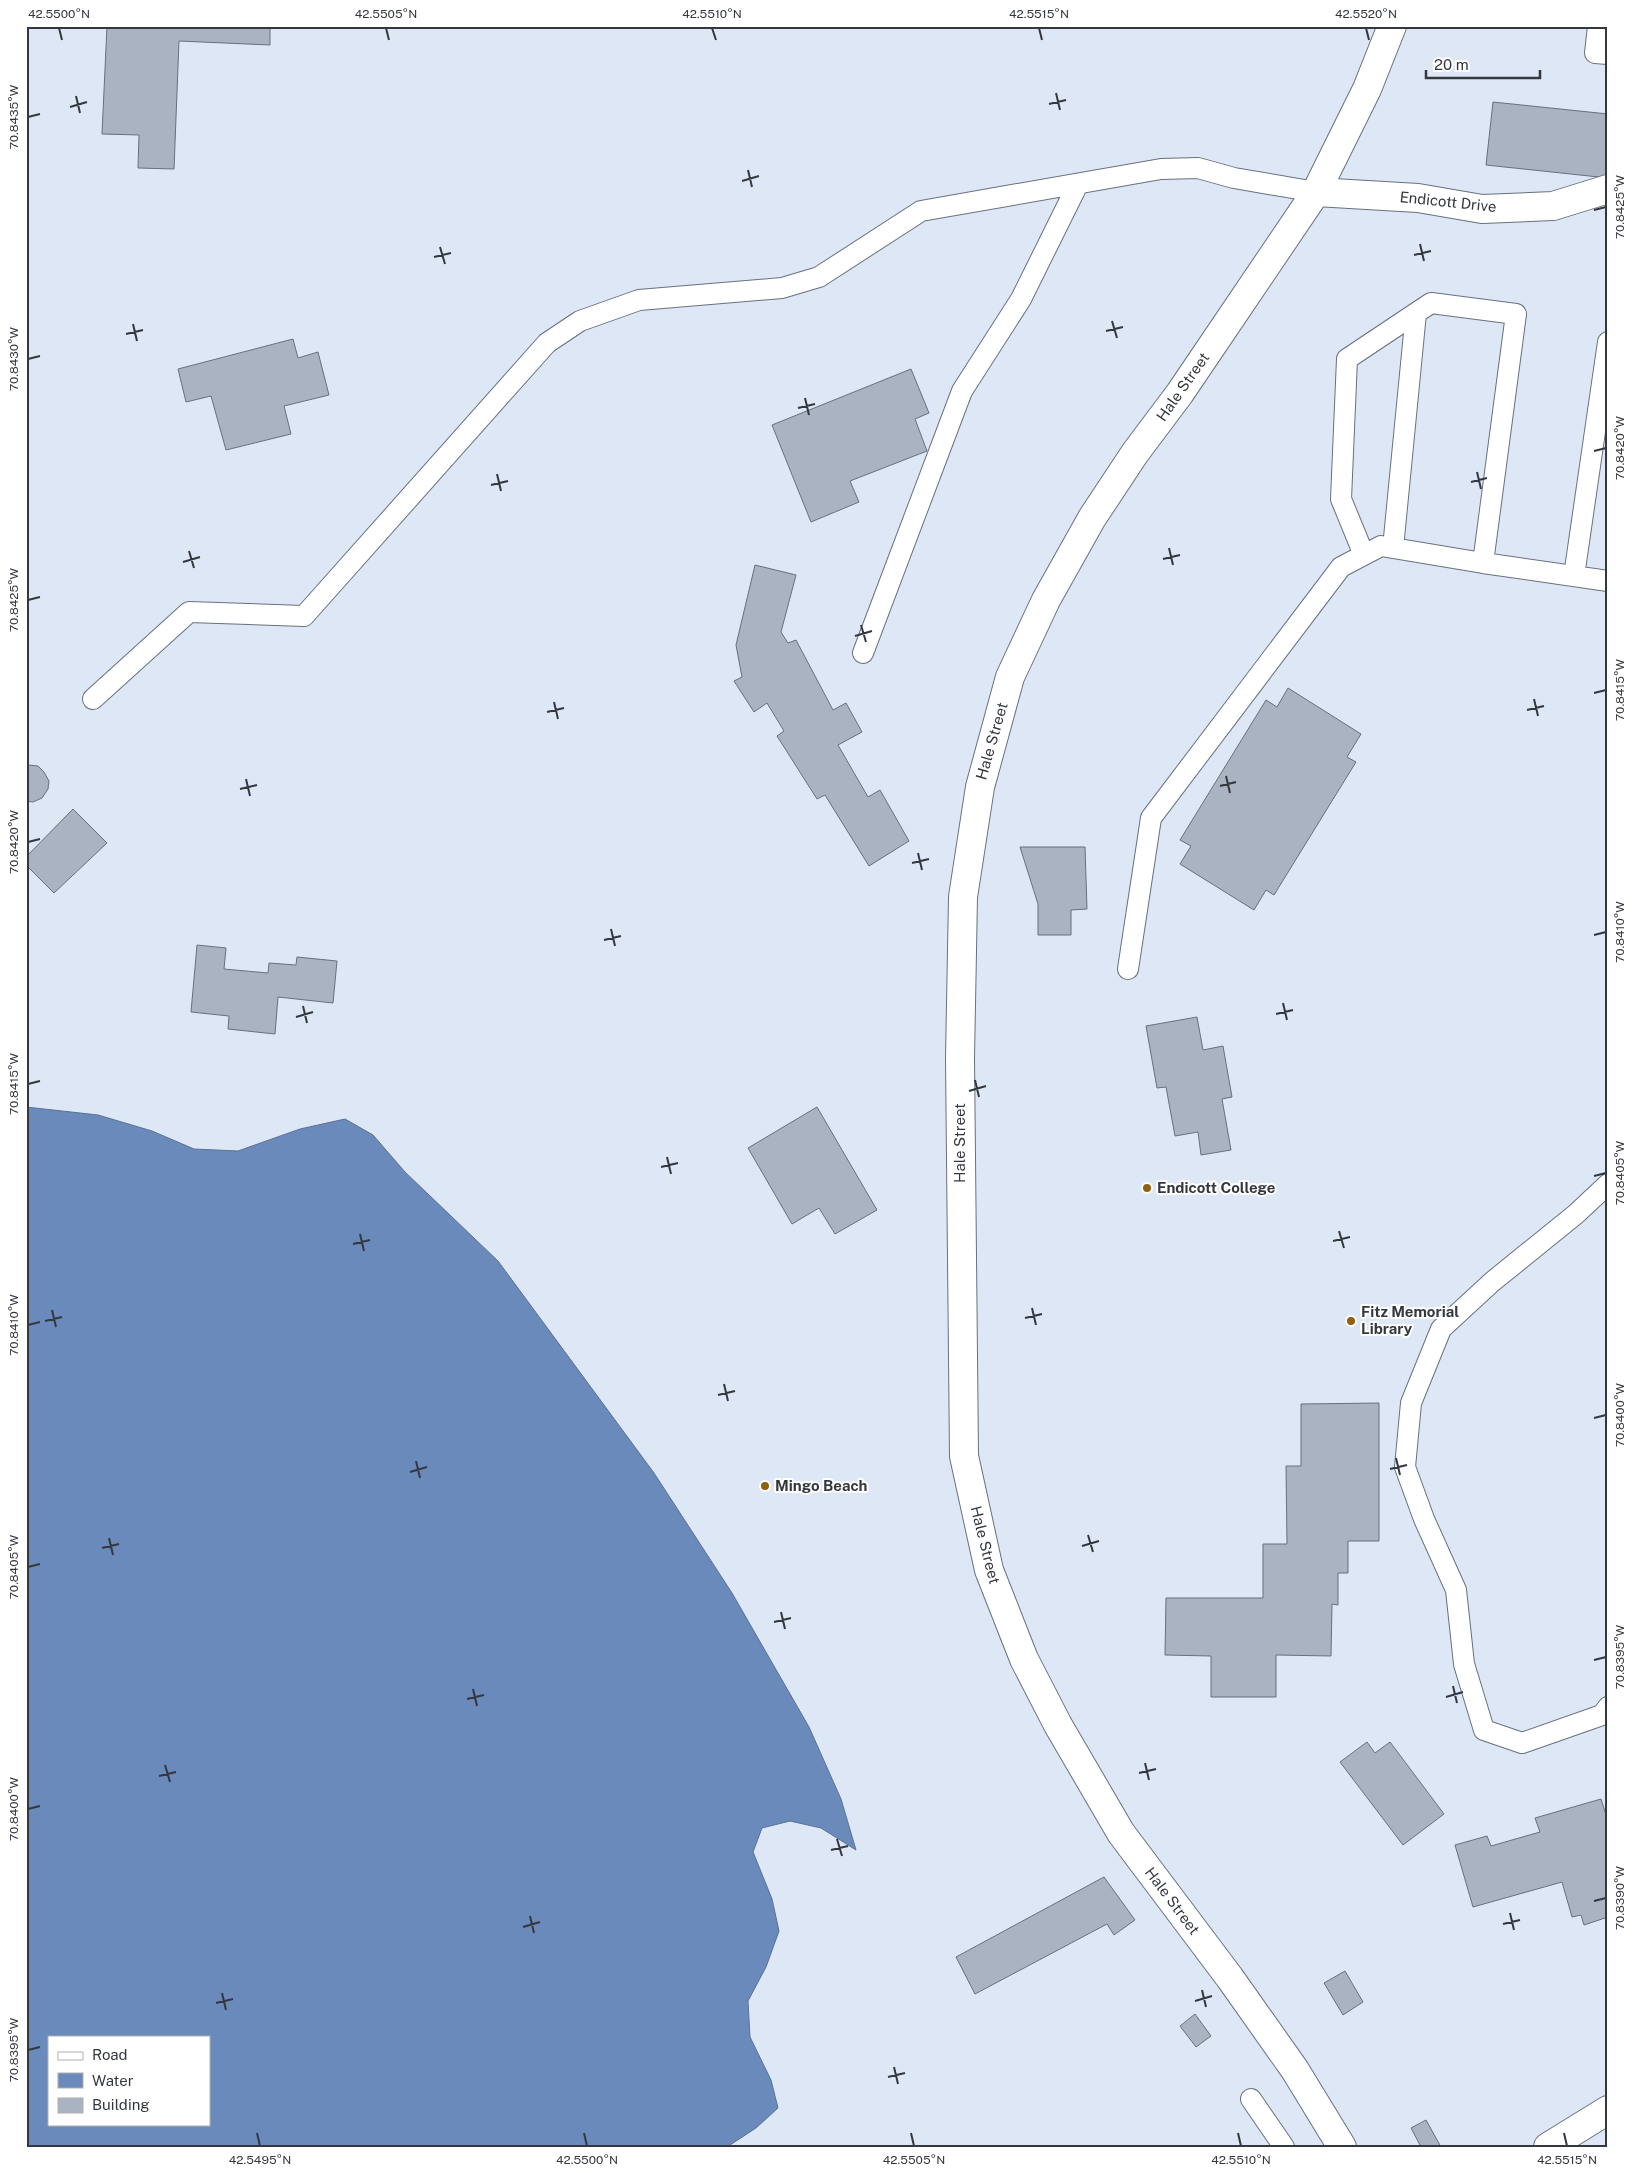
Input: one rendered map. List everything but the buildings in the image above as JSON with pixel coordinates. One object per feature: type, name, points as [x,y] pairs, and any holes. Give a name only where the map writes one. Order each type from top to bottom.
[{"type":"main road","name":"Hale Street","points":[[1342,2147],[1296,2070],[1230,1978],[1121,1833],[1058,1725],[1024,1659],[988,1570],[964,1456],[960,1058],[963,897],[980,787],[1010,677],[1046,600],[1092,518],[1316,192],[1367,90],[1392,26]]},
{"type":"main road","name":"Endicott Drive","points":[[1316,192],[1418,198],[1482,209],[1553,206],[1608,188]]},
{"type":"main road","points":[[1548,2147],[1608,2110]]},
{"type":"lane","points":[[1598,26],[1596,53],[1608,54]]},
{"type":"lane","points":[[93,699],[189,612],[304,616],[547,343],[580,321],[639,300],[782,288],[819,277],[921,211],[1161,169],[1198,168],[1234,178],[1316,192]]},
{"type":"lane","points":[[863,654],[962,391],[1021,298],[1078,184]]},
{"type":"lane","points":[[1364,555],[1341,499],[1347,359],[1432,302],[1516,314],[1483,563]]},
{"type":"lane","points":[[1393,548],[1416,313]]},
{"type":"lane","points":[[1574,576],[1608,342]]},
{"type":"lane","points":[[1128,969],[1151,818],[1341,567],[1381,546],[1608,581]]},
{"type":"lane","points":[[1608,1184],[1576,1214],[1492,1282],[1441,1329],[1411,1403],[1405,1467],[1424,1520],[1456,1590],[1464,1664],[1484,1730],[1522,1743],[1602,1715],[1608,1707]]},
{"type":"lane","points":[[1250,2099],[1284,2147]]},
{"type":"water","points":[[26,1107],[98,1115],[152,1131],[194,1149],[238,1151],[300,1129],[345,1119],[373,1135],[405,1172],[498,1261],[654,1473],[732,1593],[809,1727],[841,1799],[856,1850],[821,1828],[790,1821],[762,1828],[753,1852],[772,1899],[779,1931],[766,1967],[748,2001],[750,2037],[771,2080],[778,2108],[756,2128],[727,2147],[26,2147]]},
{"type":"place","name":"Endicott College","points":[[1147,1188]]},
{"type":"place","name":"Fitz Memorial Library","points":[[1351,1321]]},
{"type":"place","name":"Mingo Beach","points":[[765,1486]]}]
